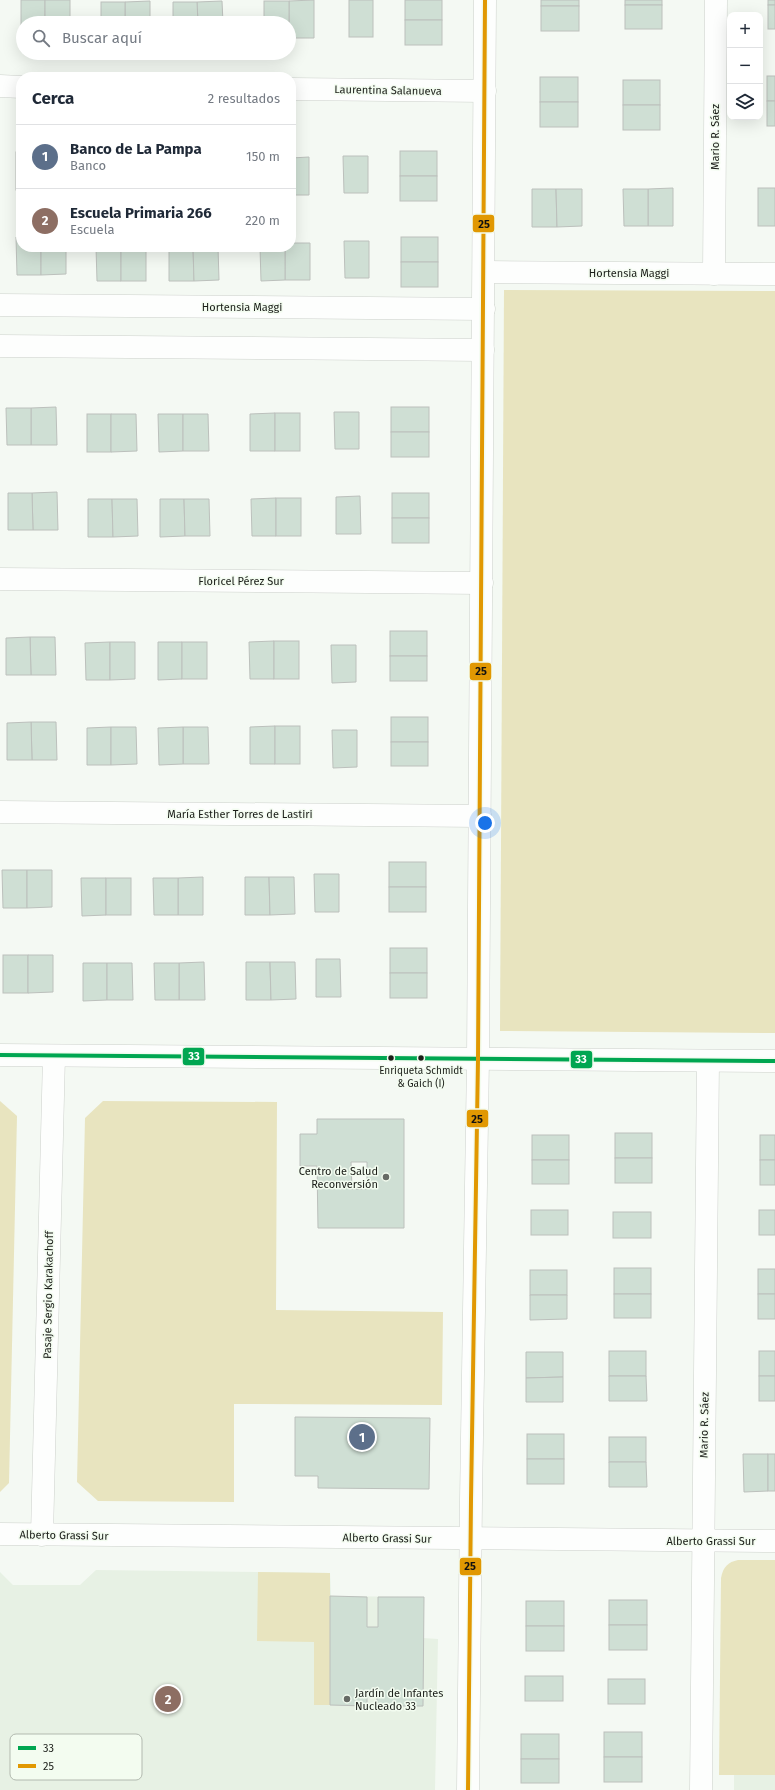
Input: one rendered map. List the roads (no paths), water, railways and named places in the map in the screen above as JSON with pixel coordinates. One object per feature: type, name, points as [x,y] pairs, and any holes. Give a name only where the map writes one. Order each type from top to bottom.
[{"type":"street","points":[[468,1790],[478,1059],[486,0]]},
{"type":"street","name":"Mario R. Sáez","points":[[714,274],[716,0]]},
{"type":"street","points":[[0,86],[16,87]]},
{"type":"street","name":"Laurentina Salanueva","points":[[296,89],[485,91]]},
{"type":"street","name":"Hortensia Maggi","points":[[484,272],[775,274]]},
{"type":"street","name":"Hortensia Maggi","points":[[0,306],[484,309]]},
{"type":"street","points":[[0,346],[483,350]]},
{"type":"street","name":"Floricel Pérez Sur","points":[[0,579],[482,583]]},
{"type":"street","name":"María Esther Torres de Lastiri","points":[[0,812],[480,816]]},
{"type":"street","points":[[0,1055],[775,1061]]},
{"type":"street","name":"Pasaje Sergio Karakachoff","points":[[42,1535],[54,1056]]},
{"type":"street","name":"Mario R. Sáez","points":[[701,1790],[708,1061]]},
{"type":"street","name":"Alberto Grassi Sur","points":[[0,1534],[775,1541]]},
{"type":"place","name":"Enriqueta Schmidt & Gaich (I)","points":[[421,1058]]},
{"type":"place","name":"Centro de Salud Reconversión","points":[[386,1177]]},
{"type":"place","name":"Banco de La Pampa","points":[[362,1437]]},
{"type":"place","name":"Escuela Primaria 266","points":[[168,1699]]},
{"type":"place","name":"Jardín de Infantes Nucleado 33","points":[[347,1699]]}]
